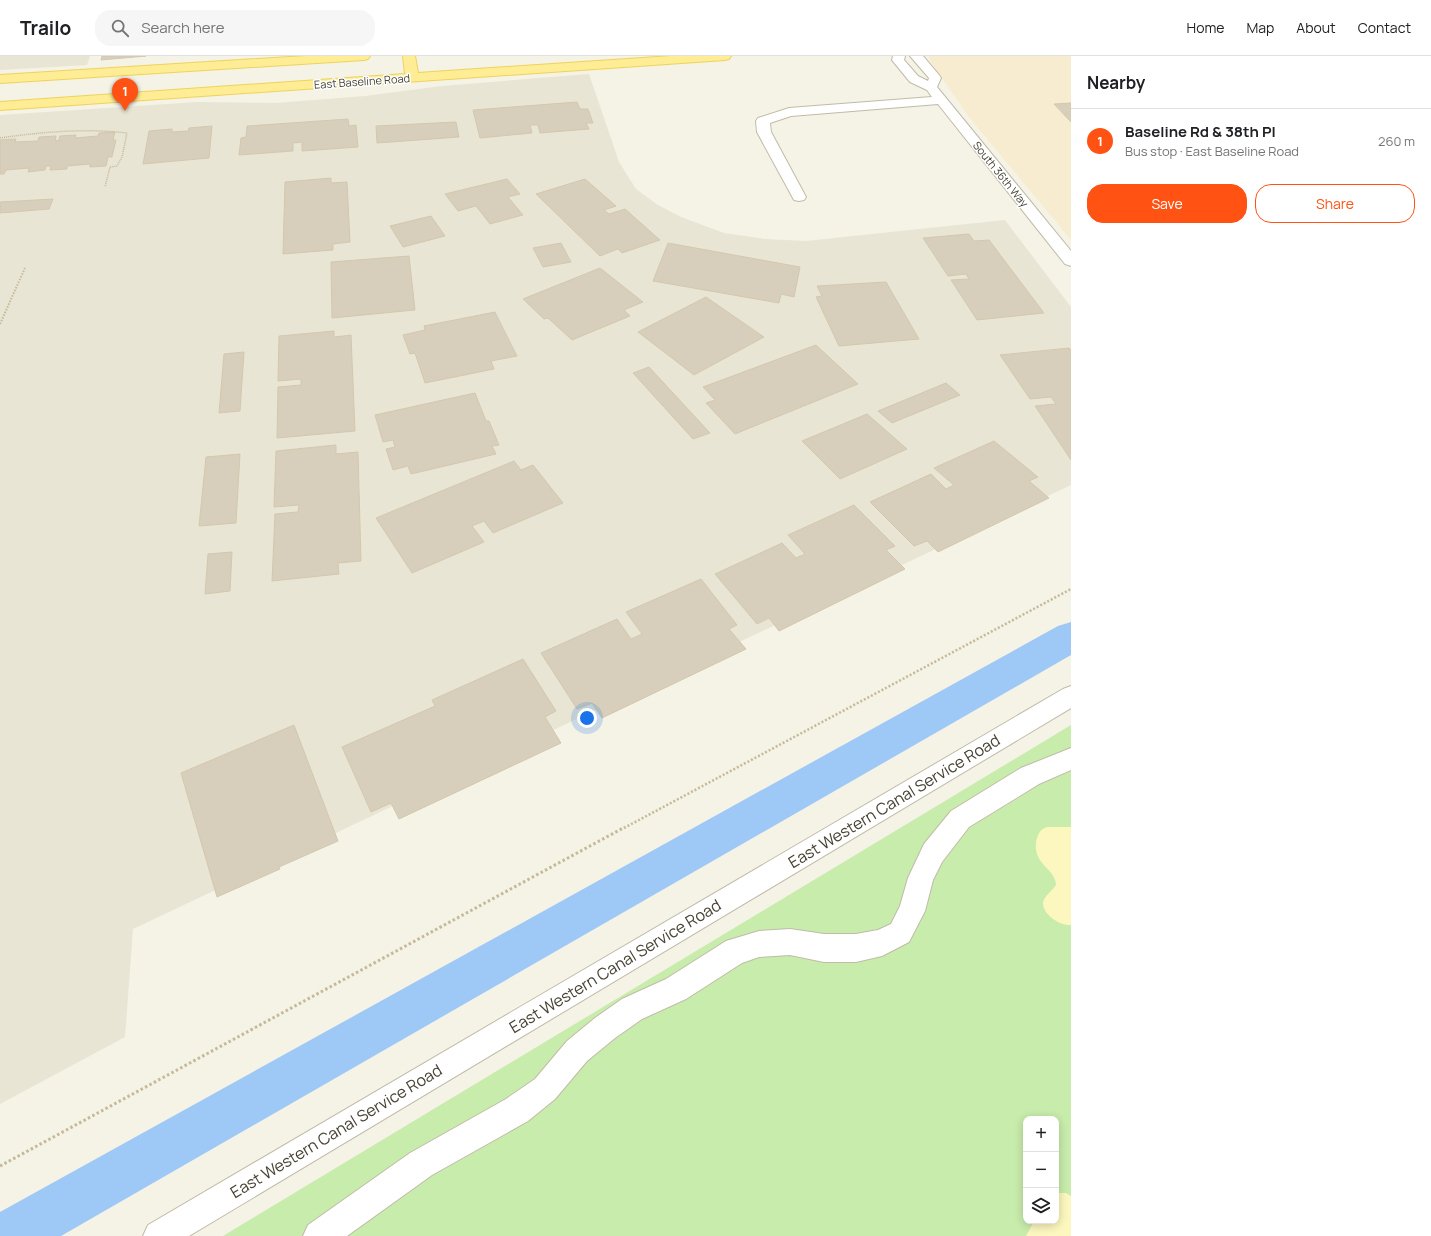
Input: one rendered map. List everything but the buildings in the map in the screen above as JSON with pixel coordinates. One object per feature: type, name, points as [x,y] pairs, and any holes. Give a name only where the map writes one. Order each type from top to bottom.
[{"type":"main road","name":"East Baseline Road","points":[[0,79],[364,56]]},
{"type":"main road","points":[[409,56],[412,78]]},
{"type":"main road","name":"East Baseline Road","points":[[0,106],[725,56]]},
{"type":"main road","points":[[0,92],[80,84],[152,70]]},
{"type":"street","name":"South 36th Way","points":[[899,56],[898,60],[914,79],[931,87],[1071,261]]},
{"type":"street","name":"South 36th Way","points":[[916,56],[935,78],[931,87]]},
{"type":"street","points":[[799,197],[764,132],[763,121],[789,112],[941,100]]},
{"type":"street","name":"East Western Canal Service Road","points":[[159,1236],[1071,696]]},
{"type":"street","points":[[319,1236],[382,1193],[421,1164],[517,1110],[545,1089],[577,1051],[605,1028],[627,1013],[676,989],[736,951],[759,944],[790,942],[824,948],[856,948],[882,943],[900,933],[912,911],[921,878],[933,853],[960,819],[1030,776],[1071,759]]},
{"type":"path","points":[[0,138],[68,130],[127,133],[122,157],[117,166],[110,167],[105,187]]},
{"type":"path","points":[[0,324],[25,268]]},
{"type":"path","points":[[0,1166],[555,864],[1071,589]]},
{"type":"shaded area","points":[[0,56],[90,56],[87,65],[0,70]]},
{"type":"shaded area","points":[[929,56],[1071,56],[1071,240],[968,116],[929,59]]},
{"type":"shaded area","points":[[589,74],[619,162],[636,189],[658,205],[681,217],[724,233],[765,239],[806,241],[1005,220],[1071,307],[1071,485],[133,929],[125,1037],[0,1104],[0,115],[198,102],[276,103],[365,96],[442,86]]},
{"type":"green space","points":[[1071,725],[1071,1236],[223,1236]]},
{"type":"sand","points":[[1047,827],[1071,827],[1071,925],[1062,924],[1053,919],[1046,912],[1043,903],[1045,898],[1056,885],[1052,874],[1037,854],[1036,847],[1039,832]]},
{"type":"sand","points":[[1059,1193],[1066,1193],[1071,1196],[1071,1236],[1026,1236],[1032,1224],[1059,1224]]},
{"type":"waterway","points":[[9,1236],[1071,637]]},
{"type":"place","name":"Baseline Rd & 38th Pl","points":[[125,111]]}]
